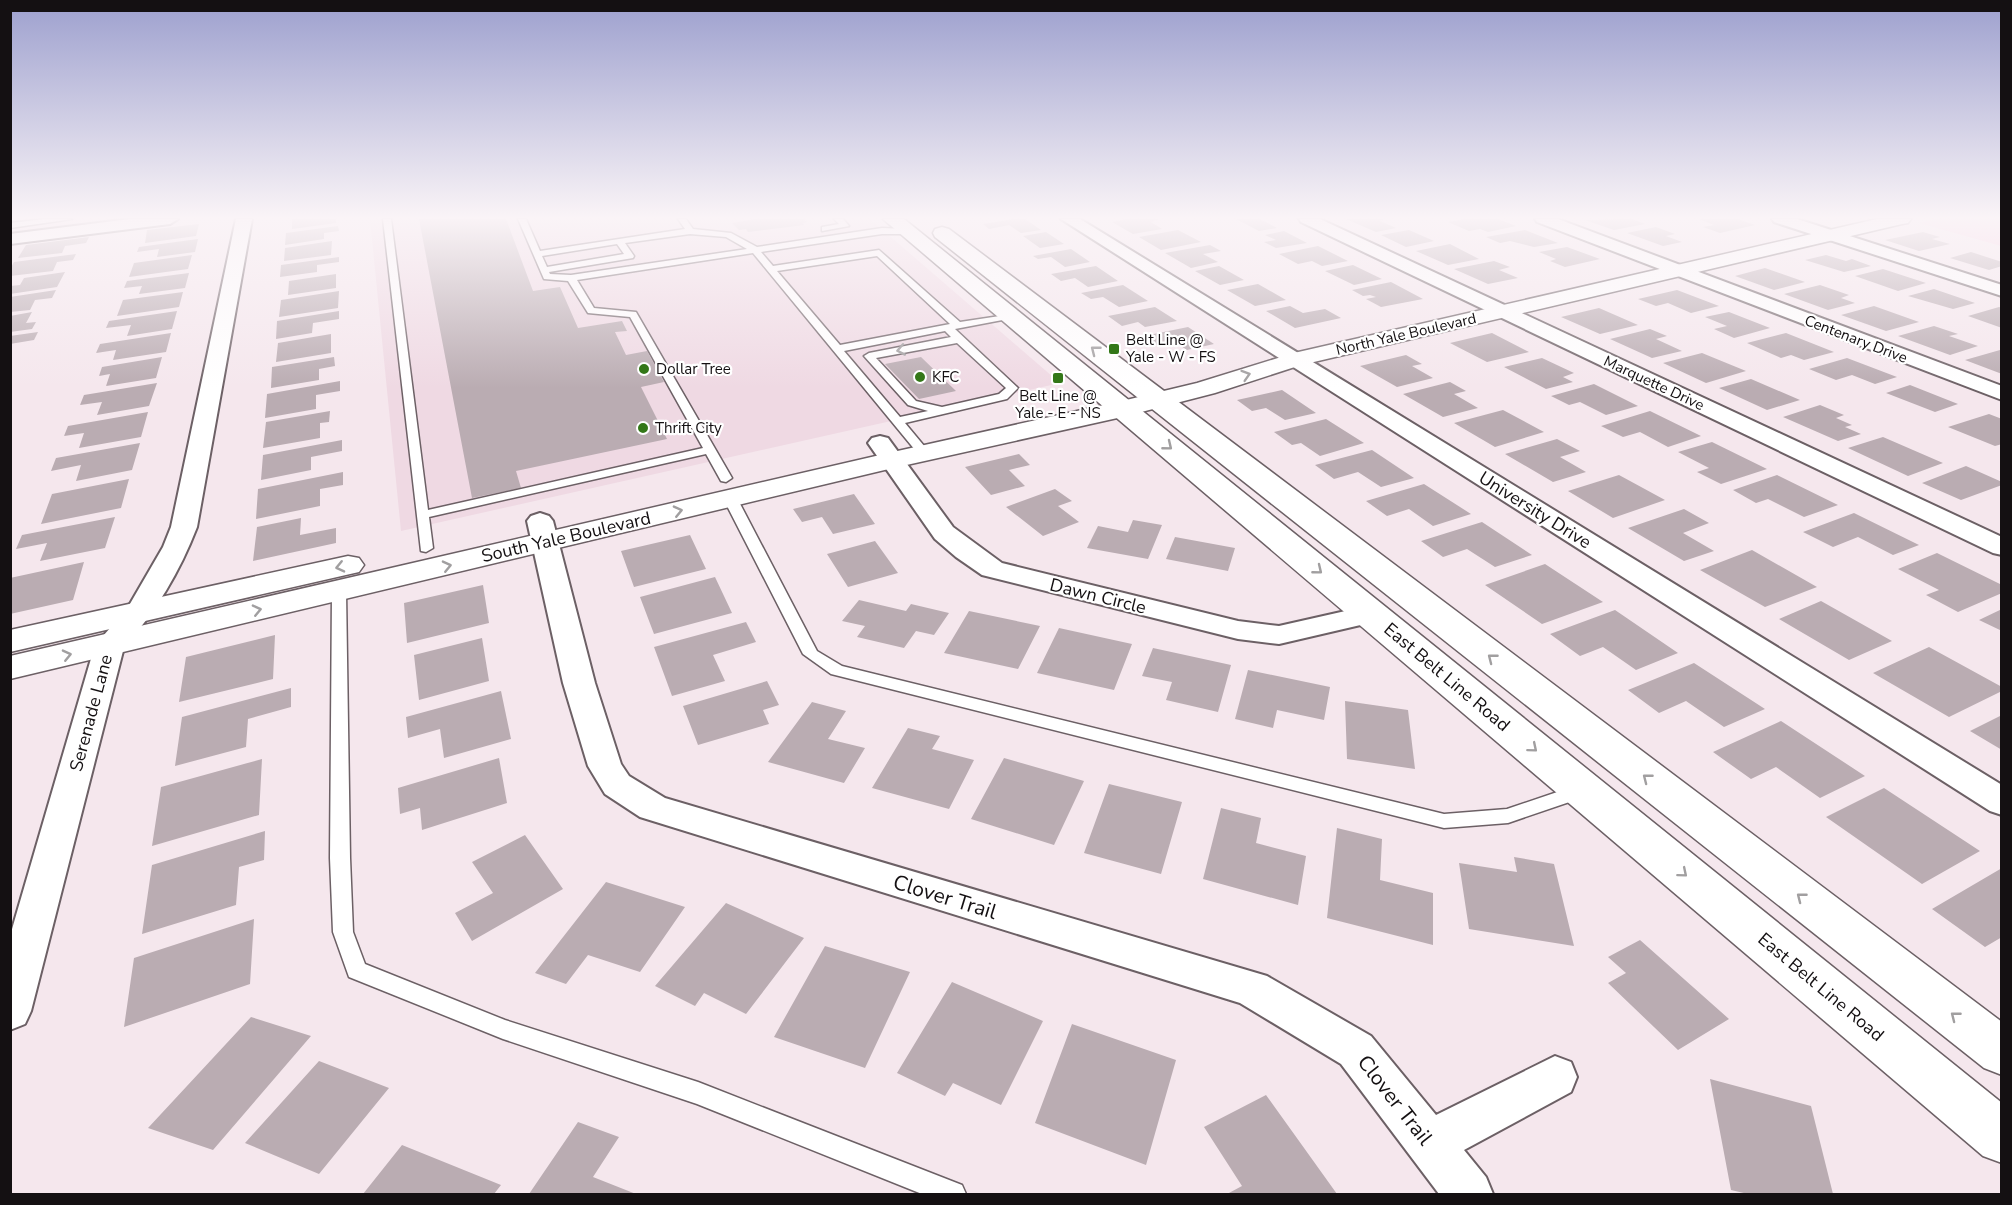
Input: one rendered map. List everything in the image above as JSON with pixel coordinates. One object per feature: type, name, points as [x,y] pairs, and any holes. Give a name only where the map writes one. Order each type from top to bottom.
[{"type":"street","name":"Serenade Lane","points":[[10,1011],[110,645],[139,613],[176,547],[184,526],[233,275]]},
{"type":"street","name":"East Belt Line Road","points":[[960,275],[1009,316],[1132,397],[2001,1052]]},
{"type":"street","name":"East Belt Line Road","points":[[990,275],[1132,397],[1372,614],[2001,1137]]},
{"type":"street","name":"University Drive","points":[[1159,275],[2001,802]]},
{"type":"street","name":"Marquette Drive","points":[[1426,275],[2001,548]]},
{"type":"street","name":"North Yale Boulevard","points":[[1132,397],[1206,388],[1285,354],[1482,302],[1602,275]]},
{"type":"street","name":"North Yale Boulevard","points":[[1285,354],[1503,312],[1661,275]]},
{"type":"street","name":"Centenary Drive","points":[[1690,275],[2001,394]]},
{"type":"street","points":[[1953,275],[2001,291]]},
{"type":"street","name":"South Yale Boulevard","points":[[10,668],[339,591],[543,532],[728,488],[900,443],[1132,397]]},
{"type":"street","name":"Dawn Circle","points":[[900,443],[944,532],[965,551],[992,569],[1238,630],[1279,635],[1372,614]]},
{"type":"street","name":"South Yale Boulevard","points":[[10,641],[426,548],[543,532]]},
{"type":"street","name":"Clover Trail","points":[[543,532],[579,683],[605,766],[617,785],[654,808],[1252,989],[1356,1050],[1469,1194]]},
{"type":"street","points":[[1429,1144],[1555,1077]]},
{"type":"lane","points":[[394,275],[426,548]]},
{"type":"lane","points":[[546,275],[547,278],[571,278],[593,275]]},
{"type":"lane","points":[[576,288],[644,275]]},
{"type":"lane","points":[[776,275],[837,349],[900,443],[942,411],[1003,397],[1012,388],[959,339],[953,327],[901,275]]},
{"type":"lane","points":[[571,278],[591,311],[633,314],[710,450],[812,654],[837,670],[1444,820],[1508,816],[1584,790]]},
{"type":"lane","points":[[837,349],[1009,316]]},
{"type":"lane","points":[[942,411],[912,403],[869,356],[959,339]]},
{"type":"lane","points":[[422,515],[710,450]]},
{"type":"lane","points":[[339,591],[342,932],[357,970],[503,1029],[698,1093],[953,1194]]},
{"type":"shaded area","points":[[376,275],[935,275],[1060,383],[401,531]]},
{"type":"building","points":[[63,275],[57,287],[10,294],[10,286],[20,285],[24,278]]},
{"type":"building","points":[[188,275],[185,288],[139,294],[142,286],[124,288],[127,281]]},
{"type":"building","points":[[336,275],[336,288],[288,295],[289,281]]},
{"type":"building","points":[[430,275],[527,275],[533,291],[560,287],[578,328],[622,321],[627,331],[615,332],[626,355],[647,351],[664,382],[641,387],[667,439],[516,471],[521,488],[472,498]]},
{"type":"building","points":[[1053,275],[1110,275],[1118,281],[1088,287],[1075,278],[1061,281]]},
{"type":"building","points":[[1203,275],[1235,275],[1244,280],[1220,285]]},
{"type":"building","points":[[1334,275],[1374,275],[1382,279],[1354,285]]},
{"type":"building","points":[[1468,275],[1511,275],[1518,278],[1488,284]]},
{"type":"building","points":[[1786,275],[1805,282],[1774,290],[1735,276]]},
{"type":"building","points":[[1902,275],[1926,283],[1898,291],[1855,276]]},
{"type":"building","points":[[1391,282],[1423,299],[1381,307],[1366,299],[1376,297],[1363,296],[1352,290]]},
{"type":"building","points":[[1258,284],[1286,300],[1255,306],[1227,290]]},
{"type":"building","points":[[1123,285],[1148,301],[1119,307],[1103,297],[1091,299],[1081,293]]},
{"type":"building","points":[[1820,285],[1849,295],[1841,298],[1855,303],[1828,310],[1784,294]]},
{"type":"building","points":[[1934,289],[1975,303],[1953,309],[1908,296]]},
{"type":"building","points":[[56,290],[52,298],[35,300],[30,310],[10,312],[10,297]]},
{"type":"building","points":[[1677,290],[1719,306],[1691,313],[1668,303],[1656,306],[1638,299]]},
{"type":"building","points":[[339,291],[338,308],[279,317],[281,300]]},
{"type":"building","points":[[183,292],[179,307],[117,316],[123,300]]},
{"type":"building","points":[[1290,306],[1303,313],[1325,309],[1341,318],[1295,328],[1266,311]]},
{"type":"building","points":[[1874,306],[1919,322],[1886,331],[1841,315]]},
{"type":"building","points":[[1155,307],[1177,321],[1145,327],[1138,322],[1122,326],[1108,316]]},
{"type":"building","points":[[1599,308],[1638,325],[1600,334],[1561,317]]},
{"type":"building","points":[[2002,308],[2002,328],[1968,316]]},
{"type":"building","points":[[177,311],[172,329],[127,336],[131,325],[106,328],[109,321]]},
{"type":"building","points":[[339,311],[339,319],[313,323],[312,333],[276,339],[277,321]]},
{"type":"building","points":[[32,312],[26,323],[36,322],[32,329],[10,332],[10,316]]},
{"type":"building","points":[[1729,312],[1770,328],[1734,338],[1714,329],[1727,326],[1705,317]]},
{"type":"building","points":[[1934,326],[1958,334],[1949,336],[1978,346],[1950,355],[1898,336]]},
{"type":"building","points":[[1188,327],[1214,344],[1187,350],[1173,341],[1151,346],[1139,337]]},
{"type":"building","points":[[1650,329],[1667,336],[1656,339],[1682,351],[1652,358],[1610,339]]},
{"type":"building","points":[[38,332],[34,340],[10,344],[10,336]]},
{"type":"building","points":[[171,333],[166,352],[113,360],[116,350],[96,353],[100,344]]},
{"type":"building","points":[[1492,333],[1529,352],[1487,362],[1450,343]]},
{"type":"building","points":[[1786,333],[1834,352],[1804,360],[1791,355],[1781,358],[1747,343]]},
{"type":"building","points":[[331,334],[331,353],[276,362],[278,343]]},
{"type":"building","points":[[2002,350],[2002,374],[1965,360]]},
{"type":"building","points":[[1702,353],[1746,371],[1706,383],[1663,363]]},
{"type":"building","points":[[1406,355],[1422,364],[1412,366],[1433,378],[1397,387],[1360,366]]},
{"type":"building","points":[[162,357],[156,378],[106,386],[110,374],[99,376],[102,367]]},
{"type":"building","points":[[334,357],[335,366],[319,369],[319,380],[271,388],[272,367]]},
{"type":"building","name":"KFC","points":[[921,357],[956,391],[919,399],[885,364]]},
{"type":"building","points":[[1542,358],[1574,373],[1563,377],[1573,382],[1546,389],[1504,367]]},
{"type":"building","points":[[1847,358],[1897,377],[1875,384],[1852,375],[1836,380],[1809,369]]},
{"type":"building","points":[[1751,379],[1800,400],[1767,410],[1719,388]]},
{"type":"building","points":[[340,381],[340,391],[316,395],[316,409],[265,418],[267,394]]},
{"type":"building","points":[[1450,382],[1466,391],[1454,394],[1478,408],[1443,417],[1403,394]]},
{"type":"building","points":[[157,383],[149,406],[97,415],[102,402],[80,405],[84,395]]},
{"type":"building","points":[[1594,384],[1638,406],[1606,415],[1580,402],[1569,405],[1551,396]]},
{"type":"building","points":[[1910,385],[1958,404],[1935,412],[1886,393]]},
{"type":"building","points":[[1282,390],[1316,413],[1285,420],[1266,408],[1252,411],[1237,400]]},
{"type":"building","points":[[1820,405],[1844,415],[1836,418],[1852,425],[1845,427],[1861,434],[1838,441],[1783,417]]},
{"type":"building","points":[[1503,410],[1544,432],[1495,447],[1454,423]]},
{"type":"building","points":[[330,411],[329,422],[320,423],[320,438],[263,448],[266,422]]},
{"type":"building","points":[[1650,411],[1701,436],[1668,447],[1640,432],[1623,437],[1601,426]]},
{"type":"building","points":[[148,412],[141,437],[79,448],[84,433],[64,436],[68,426]]},
{"type":"building","points":[[1989,414],[2002,419],[2002,444],[1995,446],[1948,427]]},
{"type":"building","points":[[1326,419],[1364,443],[1320,456],[1301,443],[1292,445],[1274,432]]},
{"type":"building","points":[[1883,437],[1943,463],[1908,476],[1848,448]]},
{"type":"building","points":[[1557,439],[1580,451],[1560,457],[1586,472],[1553,482],[1505,454]]},
{"type":"building","points":[[342,440],[342,451],[311,457],[311,470],[261,480],[263,455]]},
{"type":"building","points":[[1712,442],[1767,469],[1721,484],[1697,472],[1709,468],[1678,452]]},
{"type":"building","points":[[140,443],[132,470],[76,481],[81,465],[51,471],[56,458]]},
{"type":"building","points":[[1372,450],[1414,478],[1381,487],[1358,472],[1334,479],[1315,465]]},
{"type":"building","points":[[1019,454],[1030,465],[1009,470],[1025,486],[991,495],[965,467]]},
{"type":"building","points":[[1966,466],[2002,482],[2002,485],[1961,500],[1922,483]]},
{"type":"building","points":[[343,472],[343,485],[320,489],[320,506],[256,519],[258,489]]},
{"type":"building","points":[[1619,475],[1665,500],[1613,518],[1568,491]]},
{"type":"building","points":[[1777,475],[1838,505],[1804,517],[1768,499],[1756,503],[1733,490]]},
{"type":"building","points":[[129,479],[121,508],[41,524],[52,494]]},
{"type":"building","points":[[1424,484],[1471,514],[1433,526],[1409,509],[1387,516],[1366,501]]},
{"type":"building","points":[[1055,489],[1072,501],[1058,506],[1079,522],[1043,536],[1006,507]]},
{"type":"building","points":[[854,494],[875,524],[833,534],[822,517],[802,522],[793,509]]},
{"type":"building","points":[[1684,509],[1709,523],[1683,533],[1714,551],[1684,561],[1628,528]]},
{"type":"building","points":[[1854,513],[1919,545],[1893,555],[1858,537],[1833,547],[1803,532]]},
{"type":"building","points":[[115,517],[105,548],[40,561],[47,543],[16,549],[22,535]]},
{"type":"building","points":[[301,518],[300,535],[336,528],[336,543],[253,561],[257,527]]},
{"type":"building","points":[[1133,520],[1162,525],[1148,559],[1087,548],[1098,526],[1128,532]]},
{"type":"building","points":[[1482,522],[1532,555],[1495,567],[1467,549],[1443,557],[1421,541]]},
{"type":"building","points":[[690,535],[706,569],[634,587],[621,551]]},
{"type":"building","points":[[1175,537],[1235,548],[1228,571],[1166,559]]},
{"type":"building","points":[[875,541],[898,573],[848,587],[827,554]]},
{"type":"building","points":[[1752,550],[1817,587],[1765,607],[1700,570]]},
{"type":"building","points":[[1937,553],[2002,585],[2002,593],[1958,612],[1926,595],[1939,590],[1898,569]]},
{"type":"building","points":[[84,562],[73,600],[10,614],[10,578]]},
{"type":"building","points":[[1545,564],[1603,602],[1542,624],[1485,585]]},
{"type":"building","points":[[715,577],[732,613],[654,634],[640,597]]},
{"type":"building","points":[[483,585],[489,623],[407,643],[404,603]]},
{"type":"building","points":[[859,600],[906,611],[911,604],[949,613],[934,635],[916,631],[904,648],[857,637],[865,626],[842,621]]},
{"type":"building","points":[[1821,601],[1892,641],[1849,660],[1779,619]]},
{"type":"building","points":[[2002,609],[2002,631],[1979,620]]},
{"type":"building","points":[[1615,610],[1678,653],[1636,670],[1603,647],[1580,656],[1550,634]]},
{"type":"building","points":[[969,611],[1040,626],[1018,669],[944,653]]},
{"type":"building","points":[[746,622],[756,642],[713,655],[725,681],[672,696],[654,647]]},
{"type":"building","points":[[1059,628],[1132,644],[1114,690],[1037,673]]},
{"type":"building","points":[[275,635],[273,679],[179,702],[186,657]]},
{"type":"building","points":[[482,638],[489,681],[419,700],[414,655]]},
{"type":"building","points":[[1929,647],[2002,687],[2002,691],[1949,717],[1873,673]]},
{"type":"building","points":[[1153,648],[1231,665],[1218,712],[1166,700],[1172,682],[1142,676]]},
{"type":"building","points":[[1694,663],[1765,709],[1724,727],[1686,701],[1659,713],[1628,690]]},
{"type":"building","points":[[1248,670],[1330,687],[1324,720],[1277,710],[1273,728],[1235,719]]},
{"type":"building","points":[[767,681],[779,705],[763,710],[769,724],[698,745],[683,706]]},
{"type":"building","points":[[291,688],[291,707],[248,719],[246,747],[175,766],[182,717]]},
{"type":"building","points":[[501,691],[511,739],[444,758],[440,729],[408,738],[406,717]]},
{"type":"building","points":[[1345,701],[1408,710],[1415,769],[1347,759]]},
{"type":"building","points":[[812,702],[846,711],[828,739],[865,748],[844,783],[768,762]]},
{"type":"building","points":[[2002,715],[2002,750],[1970,731]]},
{"type":"building","points":[[1781,721],[1865,776],[1820,798],[1776,767],[1751,779],[1713,752]]},
{"type":"building","points":[[908,728],[940,736],[932,749],[974,760],[949,809],[872,788]]},
{"type":"building","points":[[499,758],[507,803],[422,830],[420,808],[400,814],[398,788]]},
{"type":"building","points":[[1004,758],[1084,781],[1054,845],[971,819]]},
{"type":"building","points":[[262,759],[259,815],[152,846],[161,787]]},
{"type":"building","points":[[1109,784],[1182,802],[1161,874],[1084,853]]},
{"type":"building","points":[[1884,788],[1980,851],[1922,884],[1826,817]]},
{"type":"building","points":[[1221,808],[1261,818],[1256,843],[1306,856],[1298,905],[1203,879]]},
{"type":"building","points":[[1337,828],[1382,839],[1380,880],[1433,893],[1433,945],[1327,918]]},
{"type":"building","points":[[265,831],[264,860],[239,867],[236,905],[142,934],[152,865]]},
{"type":"building","points":[[525,835],[563,889],[472,941],[455,913],[493,893],[472,862]]},
{"type":"building","points":[[1514,857],[1554,864],[1574,946],[1469,929],[1459,863],[1517,872]]},
{"type":"building","points":[[2002,868],[2002,937],[1985,947],[1932,909]]},
{"type":"building","points":[[606,882],[685,907],[640,972],[588,955],[566,984],[535,973]]},
{"type":"building","points":[[726,903],[804,938],[746,1014],[704,993],[695,1006],[655,986]]},
{"type":"building","points":[[254,919],[250,984],[124,1027],[134,958]]},
{"type":"building","points":[[1640,940],[1729,1019],[1678,1050],[1608,983],[1626,973],[1608,957]]},
{"type":"building","points":[[825,946],[910,972],[865,1068],[774,1037]]},
{"type":"building","points":[[952,982],[1043,1021],[1001,1105],[953,1083],[945,1096],[897,1073]]},
{"type":"building","points":[[251,1017],[311,1036],[213,1150],[148,1128]]},
{"type":"building","points":[[1072,1024],[1176,1060],[1146,1165],[1035,1123]]},
{"type":"building","points":[[319,1061],[389,1088],[319,1174],[245,1143]]},
{"type":"building","points":[[1710,1079],[1811,1106],[1833,1194],[1748,1194],[1731,1190]]},
{"type":"building","points":[[1266,1095],[1337,1194],[1227,1194],[1242,1186],[1204,1127]]},
{"type":"building","points":[[578,1122],[619,1137],[593,1177],[636,1194],[529,1194]]},
{"type":"building","points":[[402,1145],[501,1185],[494,1194],[363,1194]]},
{"type":"place","name":"Belt Line @ Yale - W - FS","points":[[1114,349]]},
{"type":"place","name":"Dollar Tree","points":[[644,369]]},
{"type":"place","name":"KFC","points":[[920,377]]},
{"type":"place","name":"Belt Line @ Yale - E - NS","points":[[1058,378]]},
{"type":"place","name":"Thrift City","points":[[643,428]]}]
